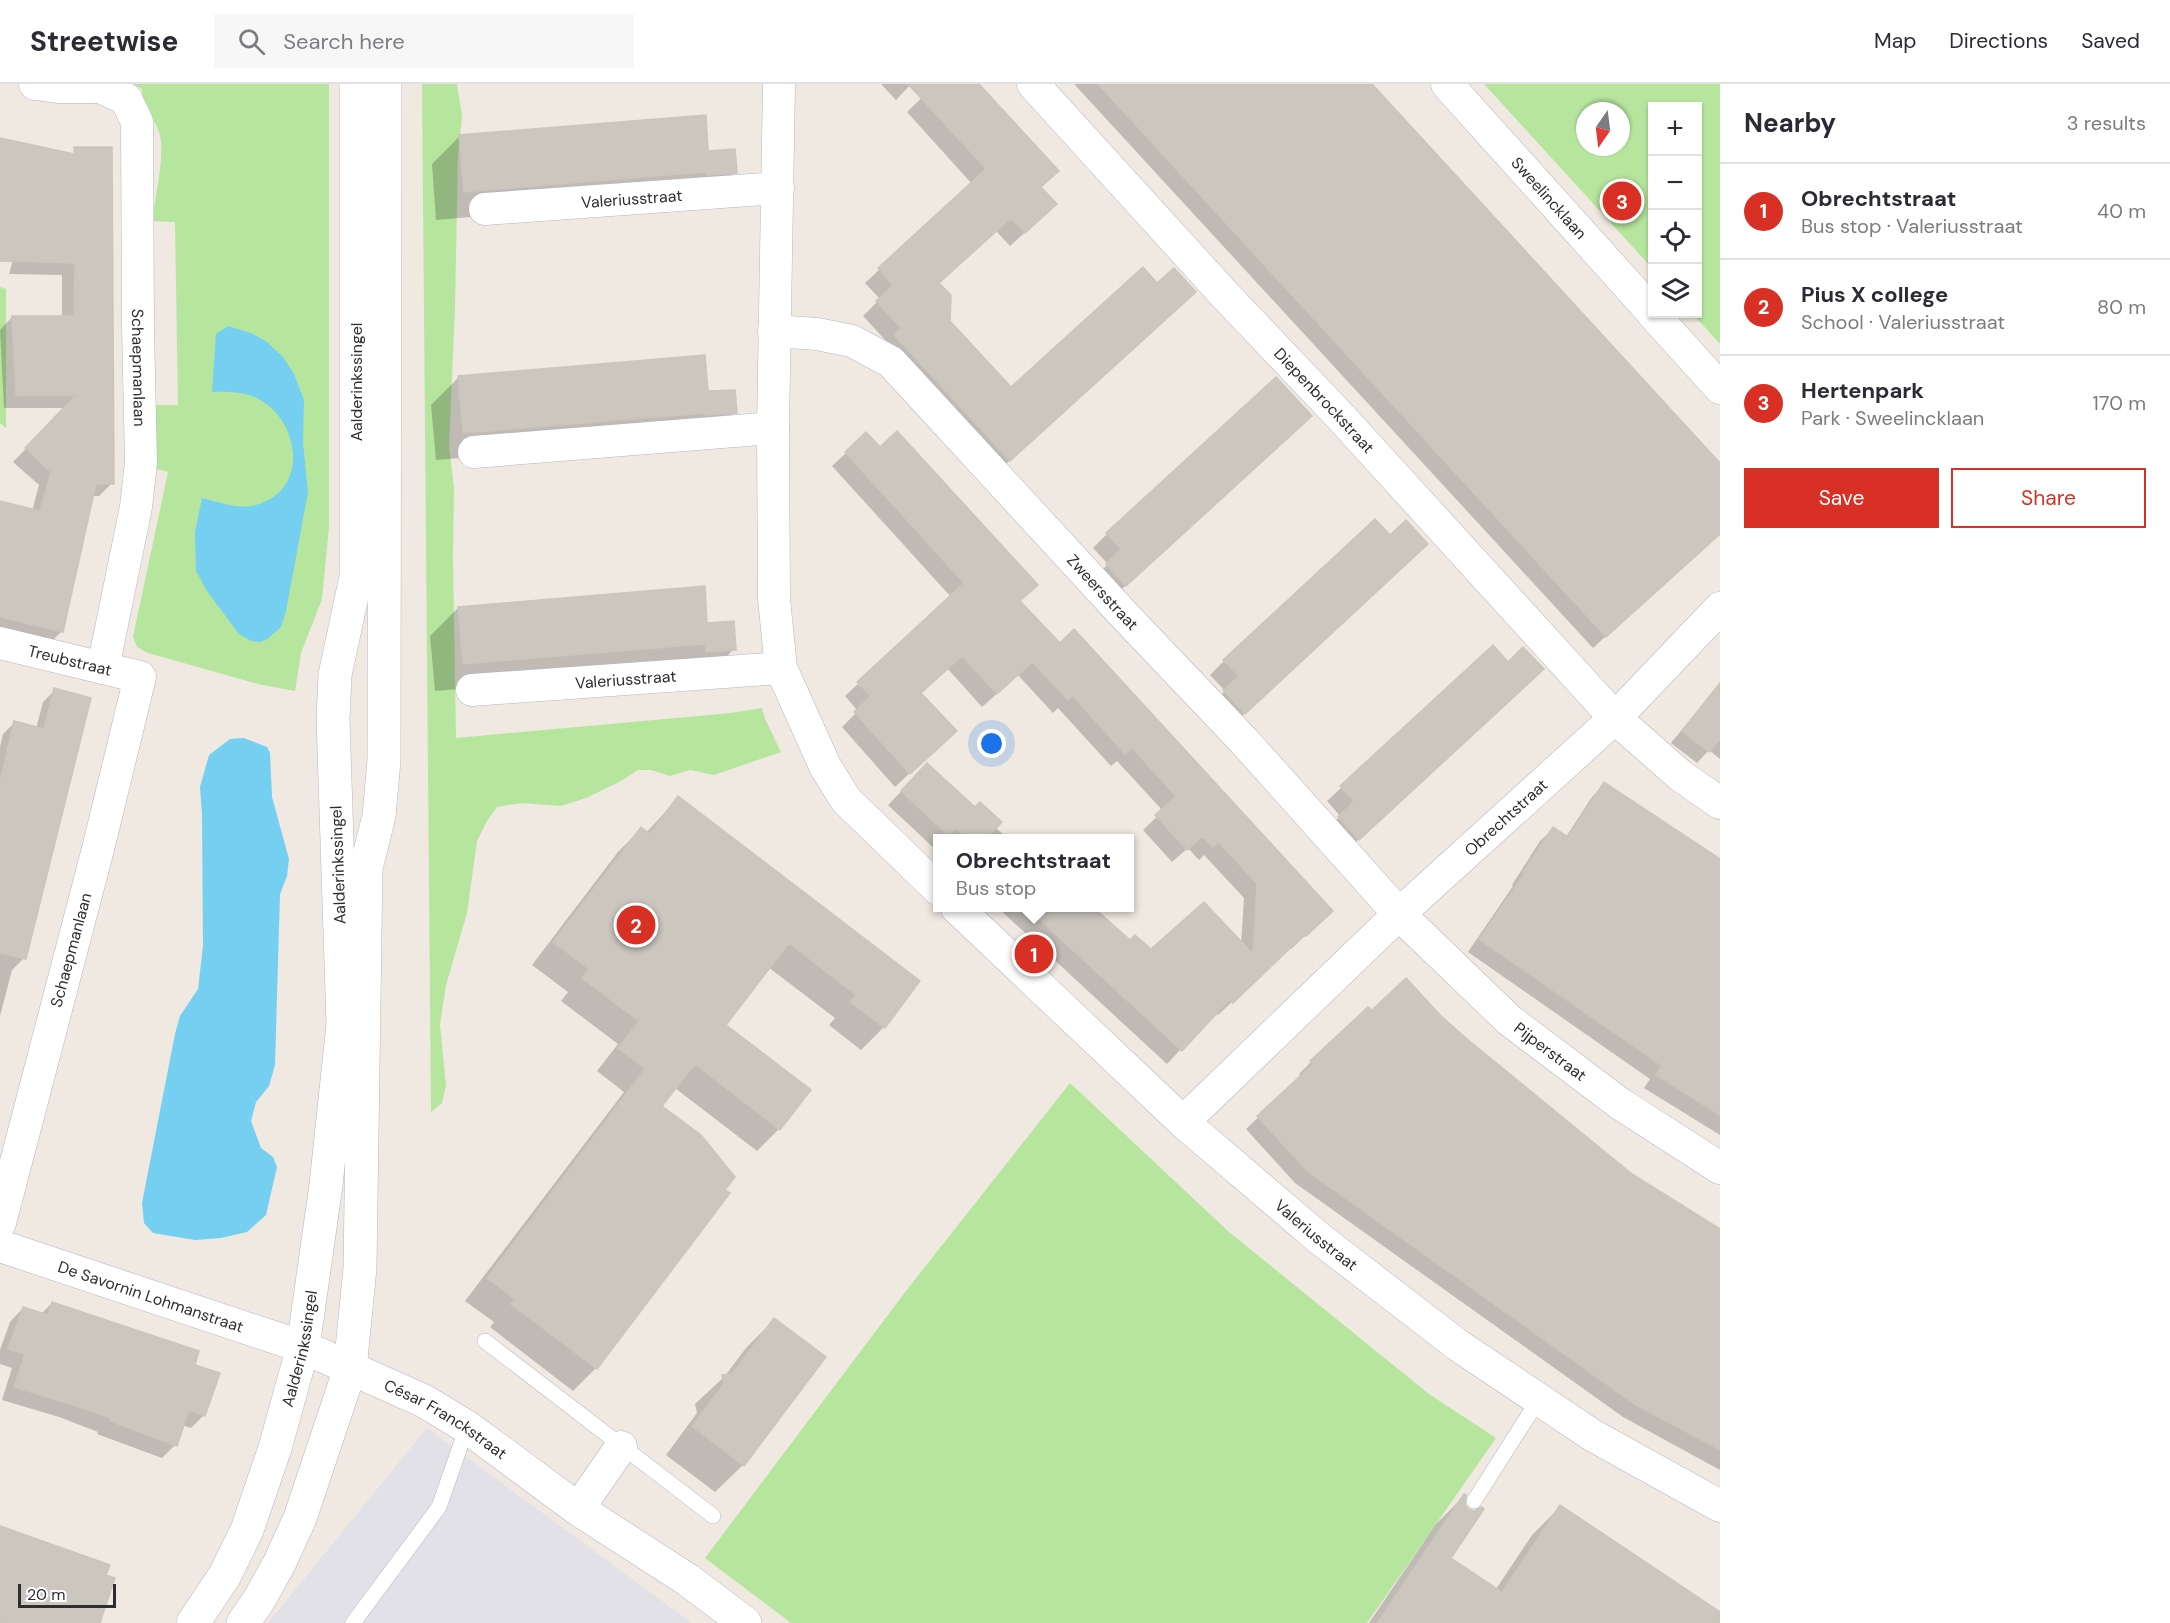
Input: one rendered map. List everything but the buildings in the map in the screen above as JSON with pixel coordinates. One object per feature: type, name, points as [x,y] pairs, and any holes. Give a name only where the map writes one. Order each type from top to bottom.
[{"type":"main road","name":"Aalderinkssingel","points":[[192,1623],[225,1575],[248,1530],[275,1448],[303,1347],[326,1185],[343,1024],[333,719],[335,675],[356,577],[357,84]]},
{"type":"main road","name":"Aalderinkssingel","points":[[243,1623],[275,1571],[300,1518],[350,1368],[360,1268],[366,868],[379,816],[384,759],[385,84]]},
{"type":"main road","name":"César Franckstraat","points":[[303,1347],[424,1401],[467,1427],[578,1509],[688,1580],[745,1623]]},
{"type":"street","points":[[35,84],[58,87],[100,85]]},
{"type":"street","points":[[780,84],[773,428],[774,599],[781,668],[825,766],[846,800],[933,884]]},
{"type":"street","name":"Diepenbrockstraat","points":[[1033,84],[1615,718],[1681,776],[1720,803]]},
{"type":"street","name":"Sweelincklaan","points":[[1447,84],[1648,307]]},
{"type":"street","name":"Schaepmanlaan","points":[[100,85],[126,99],[137,123],[137,305],[141,462],[135,507],[103,668]]},
{"type":"street","name":"Valeriusstraat","points":[[485,209],[778,188]]},
{"type":"street","name":"Sweelincklaan","points":[[1657,318],[1720,388]]},
{"type":"street","name":"Zweersstraat","points":[[774,331],[818,334],[852,341],[891,362],[1125,616],[1244,741],[1399,914]]},
{"type":"street","points":[[474,452],[773,428]]},
{"type":"street","name":"Obrechtstraat","points":[[1183,1122],[1399,914],[1615,718],[1720,608]]},
{"type":"street","name":"Treubstraat","points":[[0,643],[140,677]]},
{"type":"street","name":"Valeriusstraat","points":[[472,690],[781,668]]},
{"type":"street","name":"Schaepmanlaan","points":[[0,1223],[98,849],[140,677]]},
{"type":"street","name":"Valeriusstraat","points":[[961,912],[1183,1122],[1320,1239],[1459,1346],[1592,1435],[1720,1506]]},
{"type":"street","name":"Pijperstraat","points":[[1399,914],[1509,1020],[1619,1103],[1720,1168]]},
{"type":"street","name":"De Savornin Lohmanstraat","points":[[0,1246],[303,1347]]},
{"type":"street","points":[[578,1509],[621,1447]]},
{"type":"lane","points":[[485,1341],[713,1516]]},
{"type":"lane","points":[[1474,1502],[1539,1399]]},
{"type":"lane","points":[[352,1623],[439,1507],[467,1427]]},
{"type":"shaded area","points":[[427,1428],[692,1623],[268,1623]]},
{"type":"green space","points":[[133,84],[329,84],[329,526],[322,599],[301,653],[295,691],[258,684],[148,653],[137,647],[133,637],[168,472],[149,467],[151,405],[178,405],[175,222],[152,221],[161,163],[161,141],[157,126],[144,103],[142,89]]},
{"type":"green space","points":[[422,84],[457,84],[462,116],[458,155],[449,446],[454,488],[456,738],[731,713],[762,708],[781,752],[714,775],[690,770],[670,776],[651,770],[638,770],[586,798],[561,806],[521,803],[497,807],[477,841],[467,913],[446,985],[440,1025],[446,1085],[442,1103],[431,1112]]},
{"type":"green space","points":[[1484,84],[1720,84],[1720,344],[1697,318],[1702,318],[1702,102],[1648,102],[1648,264]]},
{"type":"green space","points":[[0,287],[6,289],[6,428],[0,423]]},
{"type":"green space","points":[[1070,1083],[1229,1232],[1429,1394],[1496,1438],[1367,1623],[791,1623],[705,1558],[906,1291]]},
{"type":"water","points":[[228,326],[251,333],[267,342],[283,357],[294,374],[304,400],[303,443],[308,492],[286,611],[281,627],[266,640],[259,642],[251,641],[239,634],[207,591],[196,571],[195,532],[202,498],[236,506],[256,505],[272,498],[284,487],[291,474],[293,459],[292,443],[286,428],[277,414],[265,403],[253,396],[240,393],[212,392],[216,334]]},
{"type":"water","points":[[244,738],[267,747],[270,753],[272,797],[289,859],[287,876],[280,894],[275,1065],[269,1086],[256,1102],[251,1121],[261,1148],[273,1157],[277,1167],[266,1215],[247,1232],[221,1238],[195,1240],[153,1233],[144,1223],[142,1203],[175,1034],[180,1016],[198,989],[203,946],[200,787],[209,755],[230,739]]},
{"type":"place","name":"Hertenpark","points":[[1622,201]]},
{"type":"place","name":"Pius X college","points":[[636,925]]},
{"type":"place","name":"Obrechtstraat","points":[[1034,954]]}]
